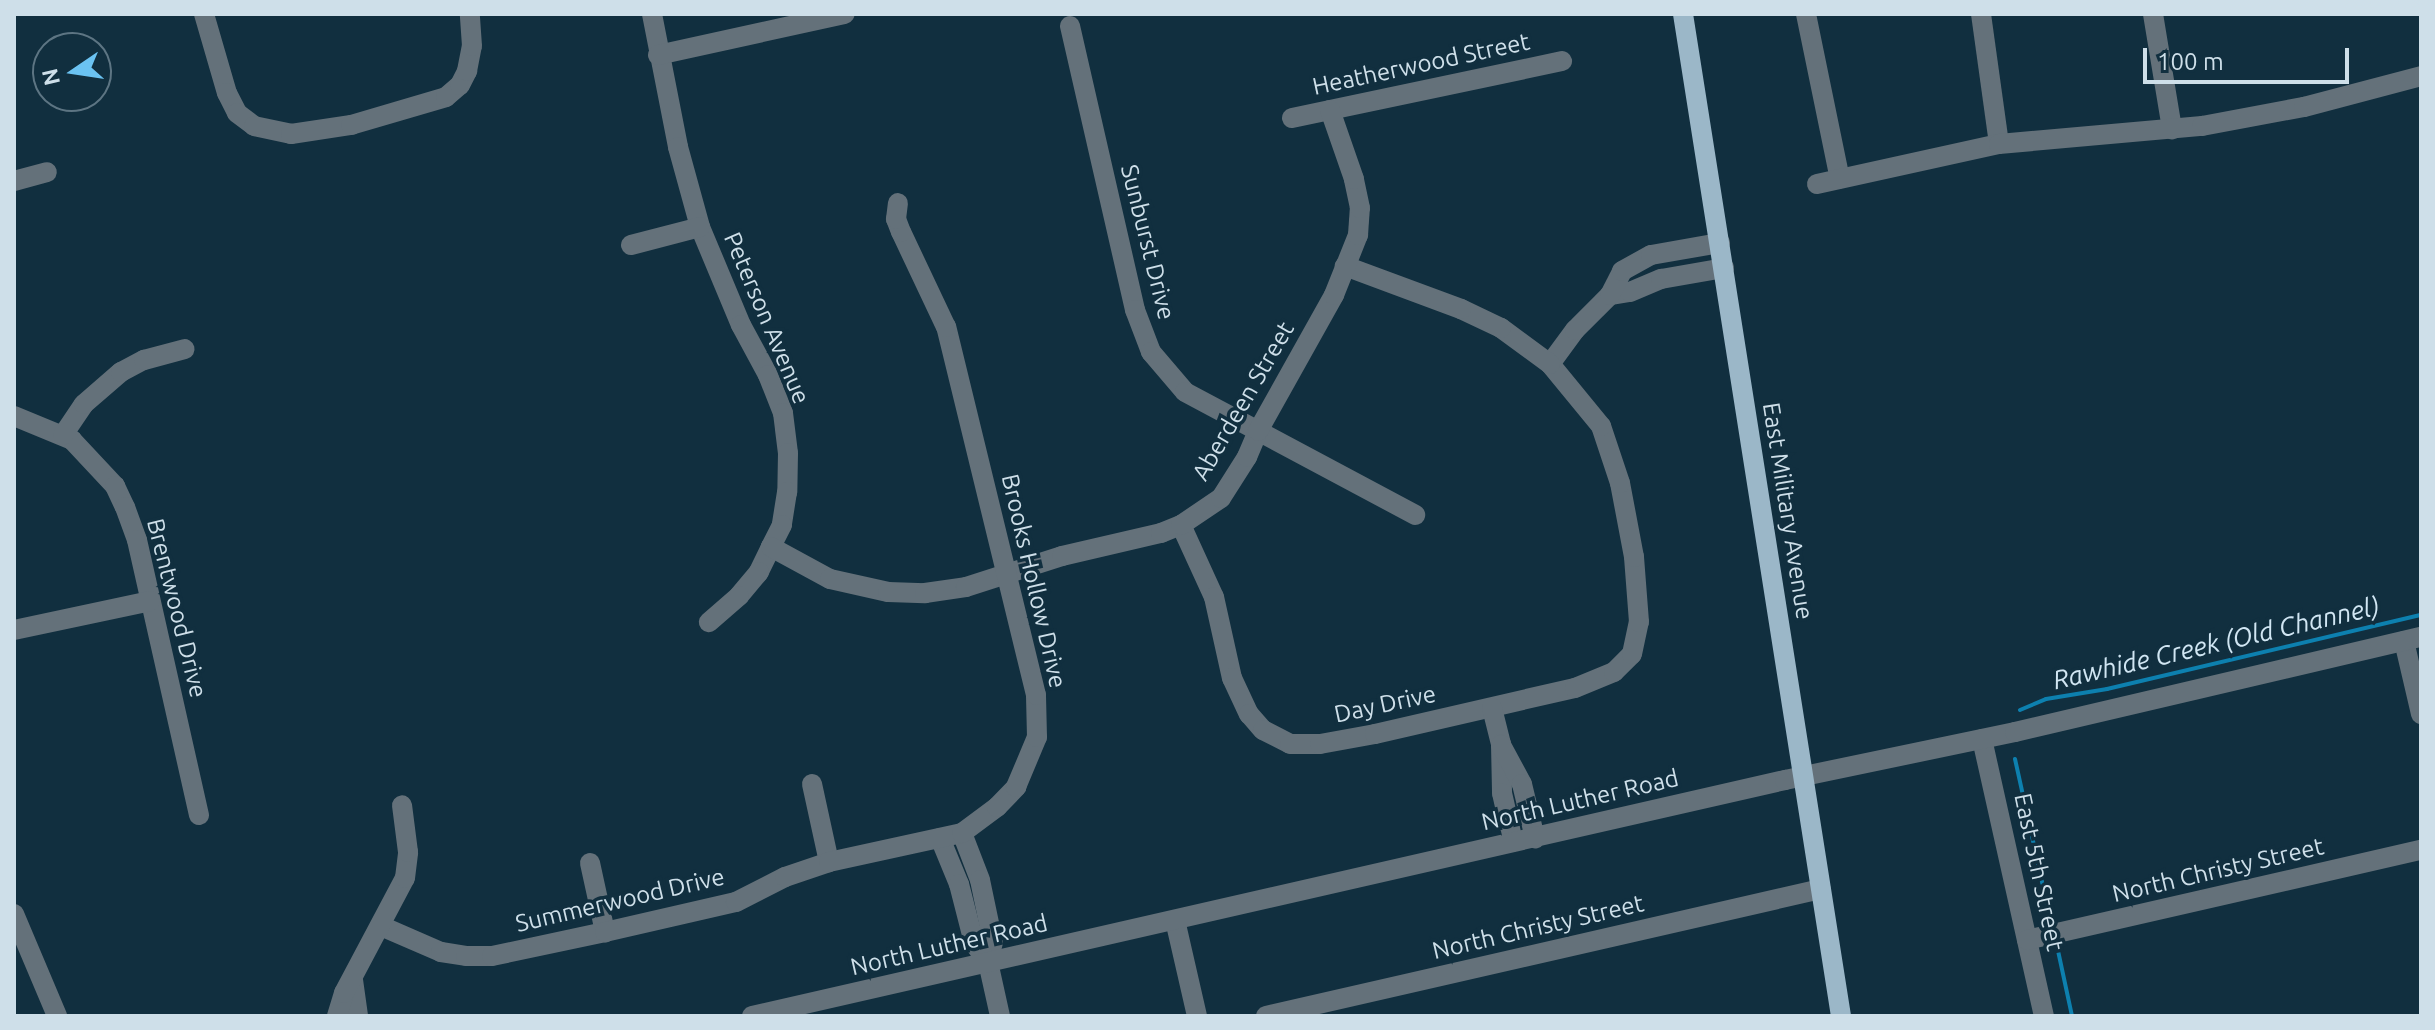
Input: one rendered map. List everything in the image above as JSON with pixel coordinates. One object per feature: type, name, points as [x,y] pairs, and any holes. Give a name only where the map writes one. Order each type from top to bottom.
[{"type":"main road","name":"East Military Avenue","points":[[1683,14],[1841,1016]]},
{"type":"street","points":[[204,14],[227,93],[237,113],[254,126],[291,134],[351,125],[446,97],[460,85],[472,46],[470,14]]},
{"type":"street","name":"Peterson Avenue","points":[[652,14],[658,55],[700,227],[783,413],[788,453],[782,525],[759,572],[709,622]]},
{"type":"street","points":[[658,55],[845,14]]},
{"type":"street","points":[[1806,14],[1840,179]]},
{"type":"street","points":[[1981,14],[1999,144]]},
{"type":"street","points":[[2153,14],[2172,129]]},
{"type":"street","name":"Sunburst Drive","points":[[1070,26],[1135,310],[1151,352],[1185,392],[1415,515]]},
{"type":"street","name":"Heatherwood Street","points":[[1292,118],[1562,61]]},
{"type":"street","points":[[1817,184],[1999,144],[2172,129],[2304,107],[2421,76]]},
{"type":"street","name":"Aberdeen Street","points":[[771,547],[830,579],[888,592],[939,591],[1181,525],[1221,498],[1247,457],[1258,431],[1334,295],[1358,235],[1360,208],[1346,148],[1330,110]]},
{"type":"street","points":[[14,181],[47,172]]},
{"type":"street","name":"Brooks Hollow Drive","points":[[898,203],[896,219],[901,232],[946,327],[1036,695],[1037,737],[1016,787],[997,807],[962,833]]},
{"type":"street","points":[[631,245],[700,227]]},
{"type":"street","points":[[1550,364],[1575,330],[1610,295],[1622,271],[1651,255],[1720,243]]},
{"type":"street","name":"Day Drive","points":[[1181,525],[1214,597],[1232,678],[1249,714],[1263,730],[1290,744],[1320,744],[1492,708],[1596,682],[1632,654],[1639,622],[1634,557],[1612,452],[1601,426],[1550,364],[1501,328],[1461,309],[1345,266]]},
{"type":"street","points":[[1610,295],[1630,292],[1661,279],[1724,268]]},
{"type":"street","points":[[63,435],[84,404],[121,372],[144,360],[185,349]]},
{"type":"street","name":"Brentwood Drive","points":[[14,416],[63,435],[92,460],[115,486],[137,540],[199,815]]},
{"type":"street","points":[[14,630],[150,601]]},
{"type":"street","points":[[2413,639],[2421,714]]},
{"type":"street","name":"North Luther Road","points":[[752,1016],[835,1007],[988,962],[2413,639]]},
{"type":"street","points":[[1492,708],[1501,744],[1502,793],[1513,842]]},
{"type":"street","name":"East 5th Street","points":[[1982,739],[2044,1016]]},
{"type":"street","points":[[1501,744],[1522,784],[1535,838]]},
{"type":"street","points":[[812,784],[829,862]]},
{"type":"street","points":[[337,1016],[344,993],[405,878],[408,852],[402,805]]},
{"type":"street","points":[[962,833],[980,880],[993,942],[988,962]]},
{"type":"street","name":"Summerwood Drive","points":[[381,926],[441,952],[492,956],[736,902],[785,877],[829,862],[962,833]]},
{"type":"street","points":[[940,838],[959,884],[974,943],[988,962],[1000,1016]]},
{"type":"street","name":"North Christy Street","points":[[2027,940],[2421,850]]},
{"type":"street","points":[[590,863],[605,932]]},
{"type":"street","name":"North Christy Street","points":[[1266,1016],[1821,889]]},
{"type":"street","points":[[14,914],[57,1016]]},
{"type":"street","points":[[1175,920],[1197,1016]]},
{"type":"street","points":[[353,980],[358,1016]]},
{"type":"waterway","name":"Rawhide Creek (Old Channel)","points":[[2020,710],[2046,699],[2107,689],[2421,615]]},
{"type":"waterway","name":"Rawhide Creek (Old Channel)","points":[[2015,759],[2051,923]]},
{"type":"waterway","name":"Rawhide Creek (Old Channel)","points":[[2057,946],[2072,1016]]}]
